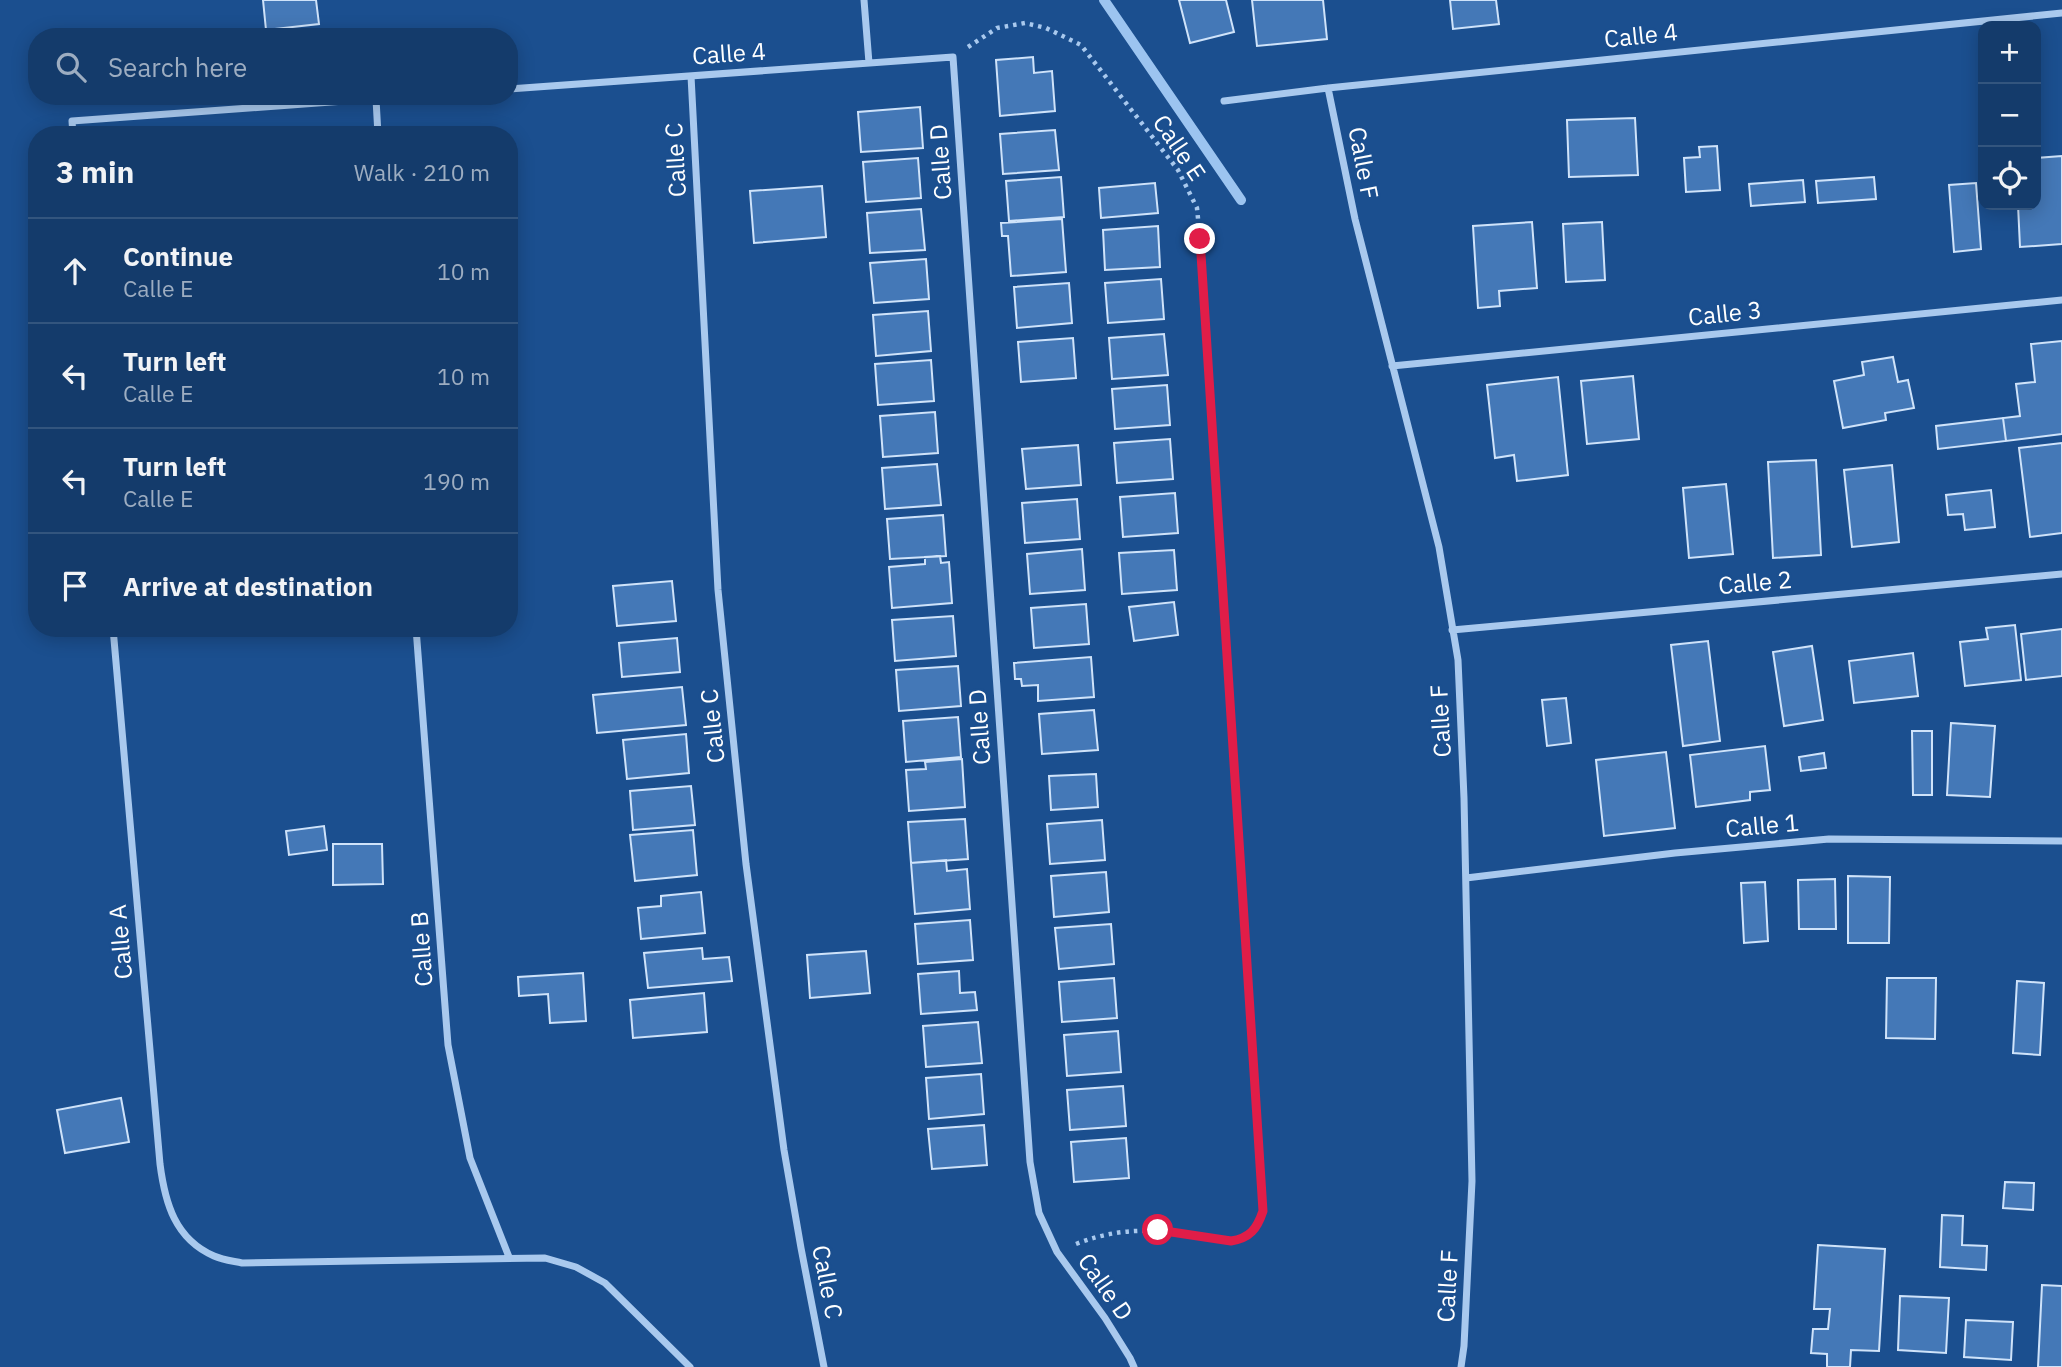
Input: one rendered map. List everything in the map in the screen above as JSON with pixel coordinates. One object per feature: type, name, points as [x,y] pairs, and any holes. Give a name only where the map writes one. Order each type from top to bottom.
[{"type":"street","points":[[863,0],[869,63]]},
{"type":"street","name":"Calle 4","points":[[1224,101],[2062,13]]},
{"type":"street","name":"Calle 4","points":[[518,88],[953,57]]},
{"type":"street","name":"Calle D","points":[[953,57],[1030,1162],[1039,1213],[1057,1252],[1105,1318],[1134,1367]]},
{"type":"street","name":"Calle C","points":[[691,76],[719,590],[746,864],[785,1150],[824,1367]]},
{"type":"street","name":"Calle F","points":[[1328,88],[1354,219],[1439,547],[1458,660],[1466,878],[1472,1181],[1461,1367]]},
{"type":"street","points":[[72,126],[72,121],[293,105]]},
{"type":"street","points":[[376,105],[378,126]]},
{"type":"street","name":"Calle 3","points":[[1392,366],[2062,300]]},
{"type":"street","name":"Calle 2","points":[[1452,630],[2062,573]]},
{"type":"street","name":"Calle A","points":[[114,637],[160,1164],[164,1195],[177,1224],[194,1245],[216,1258],[242,1263],[509,1258]]},
{"type":"street","name":"Calle B","points":[[417,637],[448,1045],[470,1158],[509,1258]]},
{"type":"street","name":"Calle 1","points":[[1466,878],[1688,852],[1829,839],[2062,841]]},
{"type":"street","points":[[509,1258],[545,1258],[576,1267],[605,1283],[690,1367]]},
{"type":"path","name":"Calle E","points":[[953,57],[997,28],[1025,23],[1046,28],[1081,45],[1178,170],[1197,208],[1200,239],[1263,1211],[1253,1233],[1231,1241],[1158,1230],[1131,1230],[1081,1242],[1057,1252]]},
{"type":"building","points":[[263,0],[316,0],[319,24],[266,28]]},
{"type":"building","points":[[1179,0],[1226,0],[1234,32],[1190,43]]},
{"type":"building","points":[[1252,0],[1323,0],[1327,39],[1257,46]]},
{"type":"building","points":[[1450,0],[1496,0],[1499,24],[1453,29]]},
{"type":"building","points":[[1033,57],[1034,73],[1052,71],[1055,111],[1000,116],[996,60]]},
{"type":"building","points":[[920,107],[923,148],[861,152],[858,112]]},
{"type":"building","points":[[1635,118],[1638,175],[1569,177],[1567,120]]},
{"type":"building","points":[[1055,130],[1059,170],[1003,174],[1000,134]]},
{"type":"building","points":[[1717,146],[1720,190],[1686,192],[1684,158],[1700,157],[1699,147]]},
{"type":"building","points":[[2062,156],[2062,244],[2020,247],[2018,210],[2041,210],[2041,158]]},
{"type":"building","points":[[918,158],[921,198],[866,202],[863,162]]},
{"type":"building","points":[[1061,177],[1064,217],[1009,221],[1006,181]]},
{"type":"building","points":[[1874,177],[1876,199],[1818,203],[1816,181]]},
{"type":"building","points":[[1803,180],[1805,202],[1751,206],[1749,184]]},
{"type":"building","points":[[1155,183],[1158,213],[1101,218],[1099,188]]},
{"type":"building","points":[[1976,183],[1981,249],[1954,252],[1949,185]]},
{"type":"building","points":[[822,186],[826,237],[754,243],[750,191]]},
{"type":"building","points":[[921,209],[925,250],[870,253],[867,213]]},
{"type":"building","points":[[1062,219],[1066,272],[1011,276],[1008,236],[1002,236],[1001,223]]},
{"type":"building","points":[[1532,222],[1537,288],[1499,291],[1500,306],[1478,308],[1473,226]]},
{"type":"building","points":[[1602,222],[1605,280],[1566,282],[1563,224]]},
{"type":"building","points":[[1158,226],[1160,267],[1105,270],[1103,230]]},
{"type":"building","points":[[926,259],[929,299],[874,303],[870,263]]},
{"type":"building","points":[[1161,279],[1164,319],[1108,323],[1105,283]]},
{"type":"building","points":[[1069,283],[1072,323],[1017,328],[1014,287]]},
{"type":"building","points":[[928,311],[931,351],[876,356],[873,315]]},
{"type":"building","points":[[1164,334],[1168,375],[1112,379],[1109,338]]},
{"type":"building","points":[[1073,338],[1076,378],[1021,382],[1018,342]]},
{"type":"building","points":[[2062,341],[2062,434],[2006,441],[2003,418],[2020,416],[2016,384],[2035,382],[2031,344]]},
{"type":"building","points":[[1893,357],[1898,382],[1908,380],[1914,408],[1885,413],[1886,420],[1843,428],[1834,381],[1864,375],[1862,362]]},
{"type":"building","points":[[931,360],[934,401],[878,405],[875,364]]},
{"type":"building","points":[[1633,376],[1639,439],[1587,444],[1581,381]]},
{"type":"building","points":[[1558,377],[1568,475],[1517,481],[1514,455],[1495,458],[1487,385]]},
{"type":"building","points":[[1167,385],[1170,425],[1115,429],[1112,389]]},
{"type":"building","points":[[935,412],[938,453],[883,457],[880,416]]},
{"type":"building","points":[[2003,418],[2006,441],[1938,449],[1936,426]]},
{"type":"building","points":[[1170,439],[1173,479],[1117,483],[1114,443]]},
{"type":"building","points":[[2062,443],[2062,533],[2030,537],[2019,448]]},
{"type":"building","points":[[1078,445],[1081,485],[1026,489],[1022,449]]},
{"type":"building","points":[[1816,460],[1821,555],[1773,558],[1768,462]]},
{"type":"building","points":[[937,464],[941,505],[885,509],[882,468]]},
{"type":"building","points":[[1892,465],[1899,542],[1852,547],[1844,470]]},
{"type":"building","points":[[1726,484],[1733,554],[1689,558],[1683,488]]},
{"type":"building","points":[[1991,490],[1995,527],[1965,530],[1963,514],[1948,515],[1946,495]]},
{"type":"building","points":[[1175,493],[1178,533],[1123,537],[1120,497]]},
{"type":"building","points":[[1077,499],[1080,539],[1025,543],[1022,503]]},
{"type":"building","points":[[943,515],[946,556],[890,559],[887,519]]},
{"type":"building","points":[[1082,549],[1085,590],[1030,594],[1027,554]]},
{"type":"building","points":[[1174,550],[1177,590],[1122,594],[1119,553]]},
{"type":"building","points":[[940,556],[941,563],[949,562],[952,603],[892,608],[889,567],[925,564],[925,557]]},
{"type":"building","points":[[672,581],[676,621],[617,626],[613,586]]},
{"type":"building","points":[[1174,602],[1178,635],[1134,641],[1129,607]]},
{"type":"building","points":[[1086,604],[1089,644],[1034,648],[1031,608]]},
{"type":"building","points":[[953,616],[956,656],[895,661],[892,620]]},
{"type":"building","points":[[2015,625],[2021,680],[1965,686],[1960,642],[1988,639],[1986,628]]},
{"type":"building","points":[[2062,629],[2062,676],[2026,680],[2021,634]]},
{"type":"building","points":[[677,638],[680,672],[622,677],[619,643]]},
{"type":"building","points":[[1708,641],[1720,741],[1683,746],[1671,645]]},
{"type":"building","points":[[1812,646],[1823,720],[1784,726],[1773,652]]},
{"type":"building","points":[[1913,653],[1918,696],[1854,703],[1849,661]]},
{"type":"building","points":[[1091,657],[1094,697],[1038,701],[1038,685],[1022,686],[1021,679],[1015,679],[1014,663]]},
{"type":"building","points":[[958,666],[961,706],[899,711],[896,670]]},
{"type":"building","points":[[682,687],[686,725],[597,733],[593,695]]},
{"type":"building","points":[[1566,698],[1571,743],[1547,746],[1542,700]]},
{"type":"building","points":[[1094,710],[1098,750],[1042,754],[1039,714]]},
{"type":"building","points":[[958,717],[961,757],[906,762],[903,721]]},
{"type":"building","points":[[1951,723],[1995,726],[1990,797],[1947,795]]},
{"type":"building","points":[[1912,731],[1932,731],[1932,795],[1913,795]]},
{"type":"building","points":[[686,734],[689,773],[627,779],[623,740]]},
{"type":"building","points":[[1765,746],[1770,790],[1750,792],[1750,800],[1696,807],[1690,755]]},
{"type":"building","points":[[1666,752],[1675,828],[1604,836],[1596,760]]},
{"type":"building","points":[[1824,753],[1826,768],[1801,771],[1799,757]]},
{"type":"building","points":[[962,759],[965,807],[909,811],[906,770],[926,769],[925,762]]},
{"type":"building","points":[[1096,774],[1098,807],[1051,810],[1049,776]]},
{"type":"building","points":[[691,786],[695,825],[633,830],[630,791]]},
{"type":"building","points":[[965,819],[968,859],[911,863],[908,822]]},
{"type":"building","points":[[1102,820],[1105,860],[1050,864],[1047,824]]},
{"type":"building","points":[[324,826],[327,850],[289,855],[286,831]]},
{"type":"building","points":[[693,830],[697,875],[635,881],[630,835]]},
{"type":"building","points":[[333,844],[382,844],[383,884],[333,885]]},
{"type":"building","points":[[946,860],[947,871],[967,869],[970,909],[915,914],[911,863]]},
{"type":"building","points":[[1106,872],[1109,912],[1054,917],[1051,876]]},
{"type":"building","points":[[1848,876],[1890,877],[1889,943],[1848,943]]},
{"type":"building","points":[[1835,879],[1836,929],[1799,929],[1798,880]]},
{"type":"building","points":[[1765,882],[1768,941],[1744,943],[1741,883]]},
{"type":"building","points":[[701,892],[705,933],[641,939],[638,908],[661,906],[661,896]]},
{"type":"building","points":[[970,920],[973,960],[918,964],[915,924]]},
{"type":"building","points":[[1111,924],[1114,964],[1059,969],[1055,928]]},
{"type":"building","points":[[702,948],[703,959],[729,957],[732,981],[648,988],[644,953]]},
{"type":"building","points":[[866,951],[870,993],[810,998],[807,955]]},
{"type":"building","points":[[959,971],[960,993],[975,992],[977,1010],[921,1014],[918,974]]},
{"type":"building","points":[[583,973],[586,1021],[550,1023],[548,994],[519,996],[518,977]]},
{"type":"building","points":[[1114,978],[1117,1018],[1062,1022],[1059,982]]},
{"type":"building","points":[[1887,978],[1936,978],[1935,1039],[1886,1038]]},
{"type":"building","points":[[2017,981],[2044,983],[2040,1055],[2013,1053]]},
{"type":"building","points":[[704,993],[707,1032],[633,1038],[630,1000]]},
{"type":"building","points":[[978,1022],[982,1063],[926,1067],[923,1026]]},
{"type":"building","points":[[1118,1031],[1121,1072],[1067,1076],[1064,1035]]},
{"type":"building","points":[[981,1074],[984,1114],[929,1119],[926,1078]]},
{"type":"building","points":[[1123,1086],[1126,1126],[1070,1130],[1067,1090]]},
{"type":"building","points":[[121,1098],[129,1142],[65,1153],[57,1110]]},
{"type":"building","points":[[984,1125],[987,1165],[932,1169],[928,1129]]},
{"type":"building","points":[[1126,1138],[1129,1178],[1074,1182],[1071,1142]]},
{"type":"building","points":[[2005,1182],[2034,1183],[2033,1210],[2003,1208]]},
{"type":"building","points":[[1942,1215],[1963,1216],[1962,1245],[1987,1246],[1986,1270],[1940,1267]]},
{"type":"building","points":[[1818,1245],[1885,1249],[1879,1351],[1851,1350],[1850,1367],[1827,1367],[1827,1354],[1811,1353],[1813,1329],[1828,1329],[1830,1309],[1814,1309]]},
{"type":"building","points":[[2042,1285],[2062,1286],[2062,1367],[2038,1367]]},
{"type":"building","points":[[1900,1296],[1949,1298],[1946,1353],[1898,1350]]},
{"type":"building","points":[[1966,1320],[2013,1322],[2011,1360],[1964,1357]]},
{"type":"waterway","points":[[1104,0],[1241,200]]},
{"type":"route","points":[[1158,1230],[1231,1241],[1253,1233],[1263,1211],[1200,239]]}]
